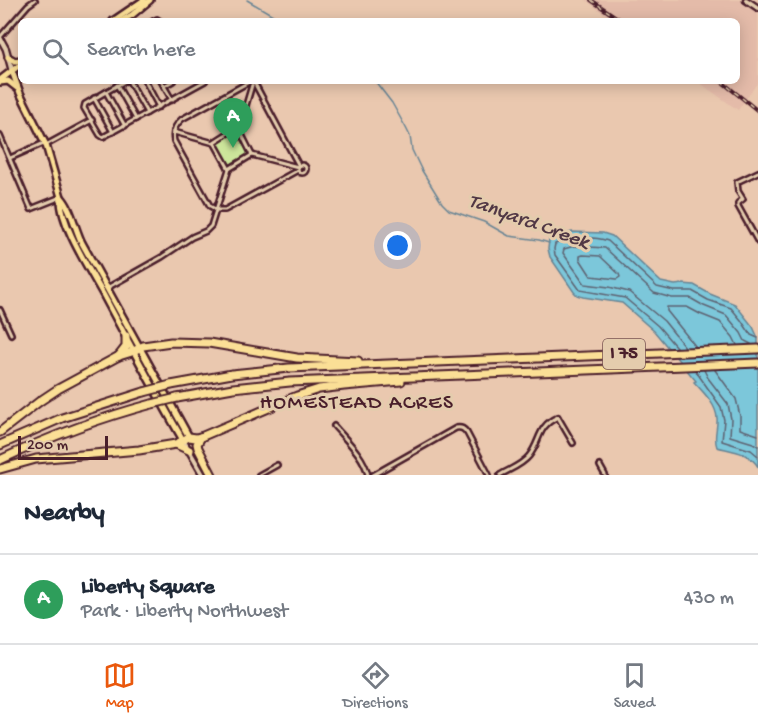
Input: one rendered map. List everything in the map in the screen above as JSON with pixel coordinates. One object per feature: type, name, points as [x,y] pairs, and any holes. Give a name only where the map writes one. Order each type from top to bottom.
[{"type":"highway","points":[[119,356],[126,347],[126,336]]},
{"type":"highway","points":[[0,432],[58,389],[119,356],[143,346],[171,342],[209,343],[297,358],[384,364]]},
{"type":"highway","name":"I 75","points":[[0,445],[62,418],[144,392],[232,374],[264,370],[384,364],[758,349]]},
{"type":"highway","name":"I 75","points":[[0,460],[48,438],[118,413],[177,398],[233,388],[282,382],[758,363]]},
{"type":"highway","points":[[0,470],[36,459],[127,452],[176,444],[186,439],[203,436],[319,389],[453,375]]},
{"type":"highway","points":[[203,436],[197,446],[211,475]]},
{"type":"highway","points":[[176,444],[190,453]]},
{"type":"main road","points":[[118,18],[144,0]]},
{"type":"main road","points":[[126,18],[150,0]]},
{"type":"main road","points":[[8,57],[18,62]]},
{"type":"main road","points":[[0,81],[18,66]]},
{"type":"main road","points":[[12,71],[19,91],[45,144],[61,196],[61,205],[76,244],[90,269],[105,291],[110,294],[177,430],[186,439]]},
{"type":"main road","points":[[0,81],[8,81],[19,91]]},
{"type":"main road","points":[[61,196],[66,202],[80,239],[126,336],[137,350],[186,439]]},
{"type":"street","points":[[12,71],[0,38],[35,0]]},
{"type":"street","points":[[746,0],[758,8]]},
{"type":"street","points":[[131,84],[147,113]]},
{"type":"street","points":[[147,84],[159,106]]},
{"type":"street","points":[[168,84],[164,86],[172,100]]},
{"type":"street","points":[[136,119],[117,85],[85,104],[84,108],[100,135],[104,137],[200,84]]},
{"type":"street","points":[[251,84],[182,119],[176,125],[174,141],[203,194],[210,206],[217,210],[225,210],[298,168]]},
{"type":"street","points":[[252,155],[239,129],[253,84]]},
{"type":"street","points":[[254,84],[298,168]]},
{"type":"street","points":[[106,92],[125,126]]},
{"type":"street","points":[[94,98],[113,132]]},
{"type":"street","points":[[10,158],[45,144],[92,120]]},
{"type":"street","points":[[214,143],[214,140],[236,128],[239,129]]},
{"type":"street","points":[[105,291],[211,226],[228,169],[214,143],[174,132]]},
{"type":"street","points":[[0,136],[31,209],[61,196]]},
{"type":"street","points":[[228,169],[252,155],[298,168]]},
{"type":"street","points":[[758,172],[738,183],[738,191],[743,199],[738,206],[758,242]]},
{"type":"street","points":[[0,310],[11,334]]},
{"type":"street","points":[[500,475],[524,462],[535,448],[541,430],[558,417],[573,443]]},
{"type":"street","points":[[334,426],[359,455],[368,475]]},
{"type":"street","points":[[373,475],[460,427],[464,428],[489,475]]},
{"type":"street","points":[[186,439],[190,453],[202,475]]},
{"type":"street","points":[[186,439],[211,475]]},
{"type":"street","points":[[259,475],[277,465]]},
{"type":"street","points":[[600,466],[605,475]]},
{"type":"shaded area","points":[[586,0],[751,0],[758,5],[758,82],[738,110],[701,84],[740,84],[740,18],[609,18]]},
{"type":"green space","points":[[235,130],[238,131],[250,154],[231,166],[228,165],[216,143],[217,140]]},
{"type":"water","points":[[572,232],[603,233],[612,236],[661,282],[694,285],[735,304],[753,327],[758,338],[758,467],[745,455],[717,447],[715,440],[717,418],[712,403],[654,331],[622,303],[583,297],[574,292],[550,257],[548,249],[549,240]]},
{"type":"waterway","name":"Tanyard Creek","points":[[247,0],[278,18]]},
{"type":"waterway","name":"Tanyard Creek","points":[[377,84],[392,103],[406,128],[412,150],[421,169],[442,203],[449,210],[484,222],[509,236],[549,243]]},
{"type":"railway","points":[[591,0],[618,18]]},
{"type":"railway","points":[[725,84],[758,111]]},
{"type":"place","name":"Liberty Square","points":[[233,148]]},
{"type":"district","name":"HOMESTEAD ACRES","points":[[357,404]]}]
